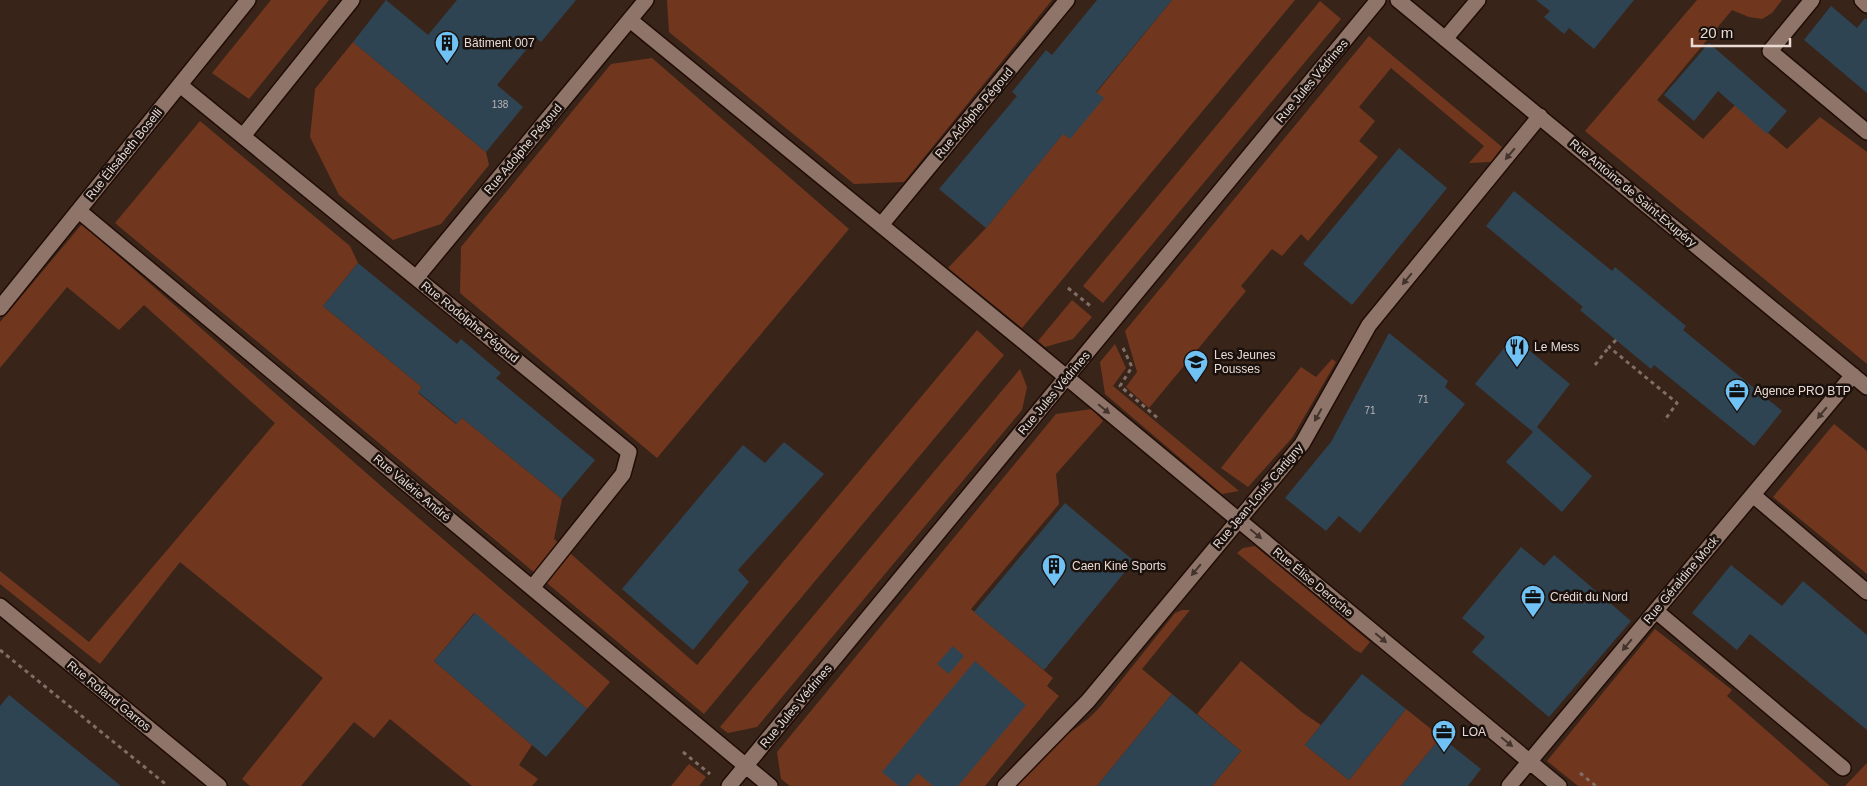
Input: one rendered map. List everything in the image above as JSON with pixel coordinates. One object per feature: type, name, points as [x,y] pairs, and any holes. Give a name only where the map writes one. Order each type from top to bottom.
[{"type":"street","name":"Rue Élisabeth Boselli","points":[[0,308],[248,0]]},
{"type":"street","points":[[243,136],[352,0]]},
{"type":"street","name":"Rue Adolphe Pégoud","points":[[416,278],[646,0]]},
{"type":"street","name":"Rue Adolphe Pégoud","points":[[881,226],[1067,0]]},
{"type":"street","name":"Rue Jules Védrines","points":[[729,786],[1378,0]]},
{"type":"street","name":"Rue Antoine de Saint-Exupéry","points":[[1398,0],[1867,387]]},
{"type":"street","points":[[1445,39],[1478,0]]},
{"type":"street","points":[[1812,0],[1770,51],[1867,132]]},
{"type":"street","points":[[1862,0],[1867,5]]},
{"type":"street","points":[[630,20],[1066,378]]},
{"type":"street","name":"Rue Rodolphe Pégoud","points":[[180,85],[629,452],[623,474],[532,588]]},
{"type":"street","name":"Rue Jean-Louis Cartigny","points":[[1005,786],[1088,701],[1302,444],[1369,325],[1540,116]]},
{"type":"street","name":"Rue Valérie André","points":[[79,211],[770,786]]},
{"type":"street","name":"Rue Géraldine Mock","points":[[1509,786],[1853,375]]},
{"type":"street","name":"Rue Élise Deroche","points":[[1066,378],[1559,786]]},
{"type":"street","points":[[1752,495],[1867,592]]},
{"type":"street","name":"Rue Roland Garros","points":[[0,606],[219,786]]},
{"type":"street","points":[[1656,611],[1843,768]]},
{"type":"path","points":[[1068,288],[1112,323],[1132,367],[1120,386],[1165,424]]},
{"type":"path","points":[[1595,364],[1616,340]]},
{"type":"path","points":[[1609,347],[1677,404],[1664,421]]},
{"type":"path","points":[[0,650],[168,786]]},
{"type":"path","points":[[683,752],[711,774]]},
{"type":"shaded area","points":[[271,0],[329,0],[249,99],[212,73]]},
{"type":"shaded area","points":[[667,0],[1052,0],[904,182],[854,184],[669,32]]},
{"type":"shaded area","points":[[1172,0],[1295,0],[1022,328],[948,268],[986,228]]},
{"type":"shaded area","points":[[1697,0],[1782,0],[1772,13],[1762,19],[1749,17],[1732,10],[1657,100],[1703,139],[1735,105],[1787,149],[1820,117],[1867,152],[1867,364],[1585,131]]},
{"type":"shaded area","points":[[1320,1],[1341,19],[1103,303],[1083,286]]},
{"type":"shaded area","points":[[1369,36],[1502,147],[1491,162],[1469,163],[1484,146],[1391,68],[1359,107],[1375,121],[1359,141],[1378,157],[1308,241],[1301,234],[1282,256],[1272,249],[1241,286],[1246,291],[1149,408],[1126,387],[1137,372],[1125,331]]},
{"type":"shaded area","points":[[353,42],[486,152],[489,165],[441,224],[393,240],[339,195],[310,137],[315,89]]},
{"type":"shaded area","points":[[652,58],[849,229],[657,458],[460,293],[461,247],[611,64]]},
{"type":"shaded area","points":[[200,121],[350,246],[358,263],[323,306],[422,387],[418,393],[456,424],[462,418],[562,499],[554,539],[697,665],[977,330],[1004,355],[704,714],[115,223]]},
{"type":"shaded area","points":[[82,224],[388,492],[610,682],[587,709],[474,613],[434,661],[532,745],[519,765],[538,779],[532,786],[472,786],[390,719],[374,738],[354,722],[301,786],[250,786],[242,779],[323,678],[180,562],[100,664],[0,584],[0,571],[89,642],[275,423],[144,305],[119,330],[67,287],[0,368],[0,322]]},
{"type":"shaded area","points":[[1072,300],[1092,317],[1073,339],[1045,347],[1038,341]]},
{"type":"shaded area","points":[[1115,344],[1126,368],[1113,386],[1239,491],[1222,494],[1105,394],[1100,362]]},
{"type":"shaded area","points":[[1332,359],[1336,362],[1292,438],[1248,487],[1221,468],[1301,367],[1316,377]]},
{"type":"shaded area","points":[[1020,369],[1027,387],[1022,410],[757,727],[728,733],[720,727]]},
{"type":"shaded area","points":[[1092,409],[1103,421],[1056,474],[1059,504],[971,609],[1053,678],[1047,686],[1059,696],[985,786],[790,786],[781,779],[777,752],[1056,414]]},
{"type":"shaded area","points":[[1834,424],[1867,451],[1867,574],[1773,497]]},
{"type":"shaded area","points":[[1255,546],[1370,642],[1361,653],[1237,553],[1243,548]]},
{"type":"shaded area","points":[[1182,610],[1190,610],[1142,669],[1172,694],[1097,786],[1018,786],[1016,784],[1057,742],[1088,719],[1100,707],[1175,613]]},
{"type":"shaded area","points":[[1655,629],[1732,690],[1727,696],[1830,786],[1578,786],[1547,761]]},
{"type":"shaded area","points":[[1241,661],[1303,713],[1321,725],[1305,745],[1349,780],[1406,709],[1441,737],[1401,786],[1212,786],[1241,751],[1197,714]]},
{"type":"shaded area","points":[[1867,763],[1867,786],[1845,786]]},
{"type":"shaded area","points":[[689,764],[706,777],[699,786],[671,786]]},
{"type":"building","name":"Bâtiment 007","points":[[386,0],[428,35],[457,0],[576,0],[541,42],[536,38],[497,85],[523,107],[486,152],[353,42]]},
{"type":"building","points":[[1097,0],[1172,0],[1096,92],[1104,98],[1070,139],[1063,134],[986,228],[939,189],[1017,96],[1012,92],[1046,50],[1052,55]]},
{"type":"building","points":[[1536,0],[1634,0],[1594,49],[1569,28],[1564,34],[1544,17],[1550,11]]},
{"type":"building","points":[[1831,6],[1857,28],[1865,18],[1867,20],[1867,93],[1804,40]]},
{"type":"building","points":[[1709,43],[1787,111],[1767,134],[1718,91],[1694,121],[1664,95]]},
{"type":"building","points":[[1399,148],[1447,188],[1352,305],[1303,264]]},
{"type":"building","points":[[1514,191],[1612,271],[1615,267],[1686,326],[1683,330],[1782,411],[1754,446],[1654,365],[1651,369],[1580,310],[1583,307],[1486,226]]},
{"type":"building","points":[[358,263],[457,344],[461,339],[501,373],[496,378],[595,460],[562,499],[462,418],[457,424],[418,392],[422,387],[323,306]]},
{"type":"building","points":[[1389,333],[1448,381],[1445,387],[1465,404],[1360,533],[1339,516],[1326,531],[1285,498],[1331,442]]},
{"type":"building","points":[[1513,337],[1570,384],[1537,427],[1592,476],[1562,512],[1506,462],[1533,432],[1475,384]]},
{"type":"building","points":[[784,442],[824,474],[738,570],[749,582],[693,650],[622,589],[743,445],[765,463]]},
{"type":"building","name":"Caen Kiné Sports","points":[[1065,503],[1134,561],[1044,670],[974,612]]},
{"type":"building","points":[[1521,547],[1544,566],[1554,555],[1631,621],[1549,717],[1472,652],[1485,637],[1462,618]]},
{"type":"building","points":[[1731,565],[1782,606],[1803,581],[1867,635],[1867,730],[1750,634],[1737,650],[1692,613]]},
{"type":"building","points":[[475,613],[587,709],[546,757],[434,661]]},
{"type":"building","points":[[953,646],[964,656],[949,674],[937,664]]},
{"type":"building","points":[[975,661],[1026,705],[958,786],[933,786],[918,773],[907,786],[899,786],[882,772]]},
{"type":"building","points":[[1362,674],[1406,709],[1349,780],[1305,745]]},
{"type":"building","points":[[1172,694],[1241,751],[1212,786],[1097,786]]},
{"type":"building","points":[[9,695],[121,786],[0,786],[0,706]]},
{"type":"building","name":"LOA","points":[[1441,737],[1481,769],[1468,786],[1401,786]]},
{"type":"place","name":"Bâtiment 007","points":[[447,64]]},
{"type":"place","name":"Le Mess","points":[[1517,368]]},
{"type":"place","name":"Les Jeunes Pousses","points":[[1196,383]]},
{"type":"place","name":"Agence PRO BTP","points":[[1737,412]]},
{"type":"place","name":"Caen Kiné Sports","points":[[1054,587]]},
{"type":"place","name":"Crédit du Nord","points":[[1533,618]]},
{"type":"place","name":"LOA","points":[[1444,753]]}]
